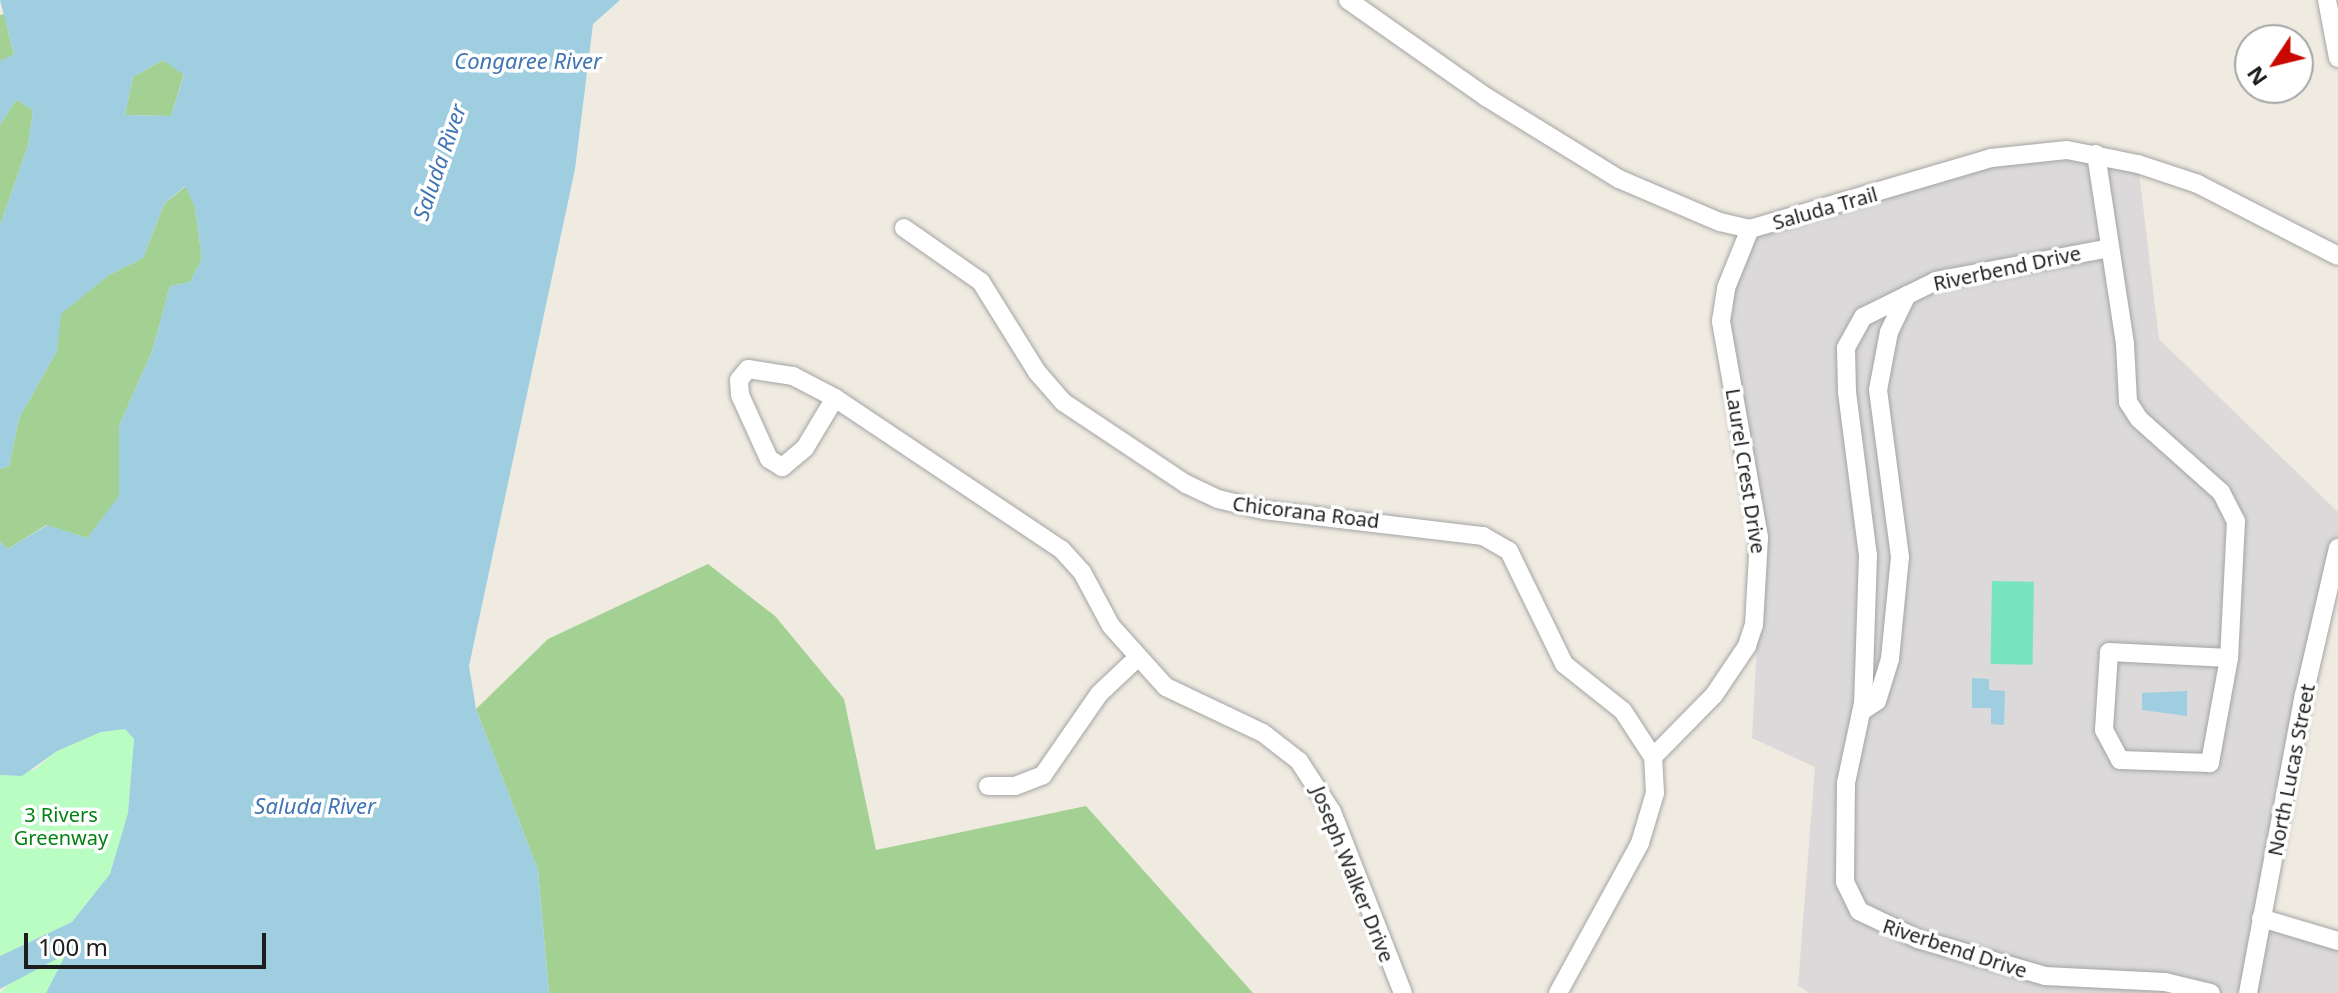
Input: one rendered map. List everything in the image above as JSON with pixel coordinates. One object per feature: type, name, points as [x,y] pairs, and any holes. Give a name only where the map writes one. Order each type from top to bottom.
[{"type":"street","name":"Saluda Trail","points":[[1348,0],[1486,97],[1619,179],[1660,200],[1750,229],[2021,152],[2096,154],[2212,190],[2294,237],[2338,256]]},
{"type":"street","points":[[2327,0],[2338,58]]},
{"type":"street","name":"Riverbend Drive","points":[[2096,154],[2128,402],[2139,419],[2221,492],[2233,513],[2229,658],[2210,763],[2120,760],[2104,730],[2109,652],[2229,658]]},
{"type":"street","name":"Chicorana Road","points":[[904,228],[981,282],[1037,372],[1063,402],[1186,484],[1218,499],[1264,510],[1436,526],[1483,536],[1509,551],[1564,664],[1623,711],[1653,757]]},
{"type":"street","name":"Laurel Crest Drive","points":[[1653,757],[1714,695],[1747,646],[1754,625],[1759,537],[1721,321],[1726,288],[1750,229]]},
{"type":"street","name":"Riverbend Drive","points":[[2110,248],[1936,281],[1863,317],[1846,348],[1847,392],[1868,555],[1862,711],[1848,767],[1842,849],[1845,882],[1859,911],[1886,929],[2028,973],[2165,982],[2211,993]]},
{"type":"street","name":"Riverbend Drive","points":[[1862,711],[1877,701],[1890,659],[1900,557],[1878,390],[1889,332],[1907,295]]},
{"type":"street","name":"Joseph Walker Drive","points":[[835,398],[805,448],[782,467],[769,459],[740,395],[739,380],[748,369],[779,371],[835,398],[1062,550],[1136,659],[1178,696],[1276,741],[1309,772],[1332,812],[1403,993]]},
{"type":"street","name":"North Lucas Street","points":[[2248,993],[2338,548]]},
{"type":"street","points":[[988,786],[1015,786],[1043,775],[1099,694],[1136,659]]},
{"type":"street","points":[[1558,993],[1640,843],[1655,793],[1653,757]]},
{"type":"street","points":[[2261,918],[2338,941]]},
{"type":"shaded area","points":[[2021,152],[2138,164],[2159,339],[2338,512],[2338,548],[2262,917],[2338,941],[2338,993],[1810,993],[1798,986],[1815,767],[1752,738],[1760,586],[1723,304],[1750,229]]},
{"type":"green space","points":[[4,14],[14,55],[0,61],[0,15]]},
{"type":"green space","points":[[163,60],[184,74],[171,116],[125,115],[133,77]]},
{"type":"green space","points":[[16,100],[33,110],[28,146],[0,225],[0,125]]},
{"type":"green space","points":[[186,186],[195,207],[202,259],[190,282],[170,286],[153,349],[119,426],[120,496],[87,538],[46,525],[8,549],[0,542],[0,469],[9,466],[19,418],[57,351],[60,314],[109,275],[143,258],[164,204]]},
{"type":"green space","points":[[708,564],[775,616],[844,699],[876,850],[1086,806],[1253,993],[549,993],[538,870],[476,709],[548,639]]},
{"type":"green space","points":[[1992,581],[2034,582],[2033,665],[1991,664]]},
{"type":"green space","name":"3 Rivers Greenway","points":[[125,729],[134,739],[128,813],[110,874],[72,922],[0,956],[0,775],[34,770],[57,751],[101,732]]},
{"type":"green space","points":[[67,953],[46,993],[0,993],[15,978]]},
{"type":"water","name":"Saluda River","points":[[0,0],[620,0],[593,24],[575,169],[469,666],[476,709],[538,870],[549,993],[46,993],[66,954],[0,989],[0,956],[72,922],[110,874],[128,813],[134,739],[125,729],[101,732],[57,751],[22,776],[0,775],[0,542],[8,549],[47,525],[87,538],[119,496],[119,426],[153,349],[170,286],[190,282],[202,259],[195,207],[185,186],[164,204],[143,258],[109,275],[61,314],[57,351],[19,418],[9,466],[0,469],[0,225],[28,146],[33,110],[16,100],[0,125],[0,61],[14,54]],"holes":[[[163,60],[184,75],[171,116],[125,115],[133,77]]]},
{"type":"water","points":[[1972,678],[1989,679],[1989,690],[2005,691],[2004,725],[1991,724],[1991,708],[1972,708]]},
{"type":"water","points":[[2187,691],[2187,716],[2142,710],[2142,693]]},
{"type":"water label","name":"Congaree River","points":[[528,61]]}]
